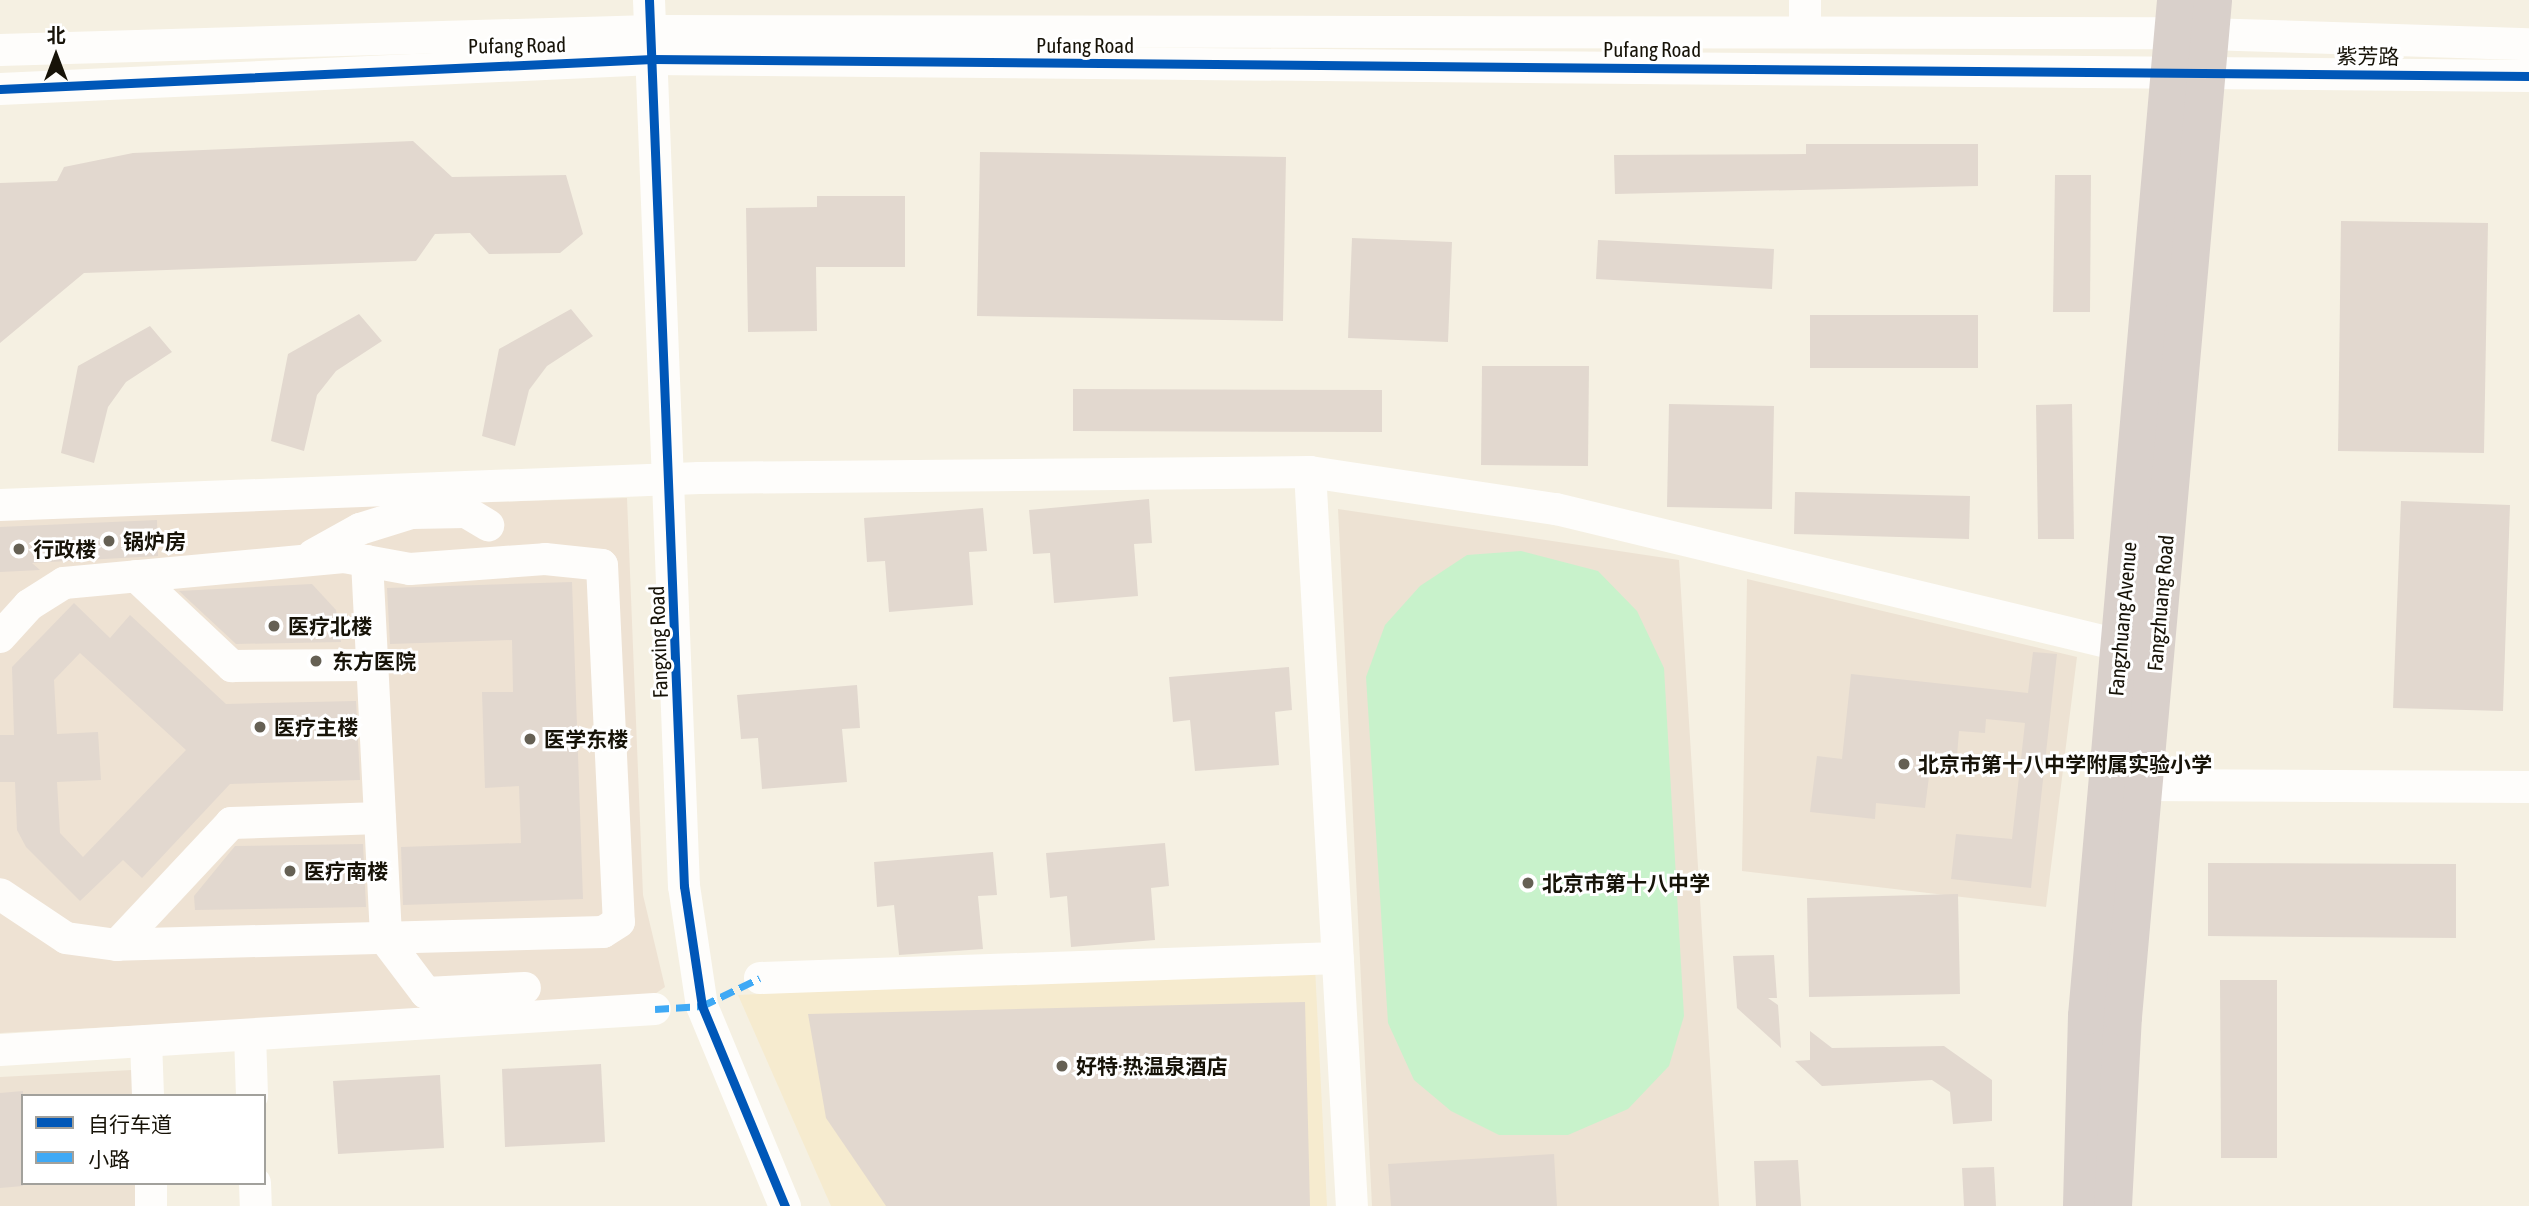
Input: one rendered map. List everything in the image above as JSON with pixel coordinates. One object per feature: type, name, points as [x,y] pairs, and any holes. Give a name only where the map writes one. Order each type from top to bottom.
[{"type":"main road","name":"Fangzhuang Avenue","points":[[2082,1206],[2087,1016],[2119,645],[2193,17]]},
{"type":"main road","name":"Fangzhuang Road","points":[[2113,1206],[2143,785],[2188,71]]},
{"type":"street","name":"Fangxing Road","points":[[649,0],[684,886],[702,1006],[785,1206]]},
{"type":"street","points":[[1805,0],[1805,32]]},
{"type":"street","name":"Pufang Road","points":[[0,50],[1805,32],[2193,17]]},
{"type":"street","name":"紫芳路","points":[[2193,17],[2529,44]]},
{"type":"street","name":"Pufang Road","points":[[0,89],[652,45],[2188,71]]},
{"type":"street","name":"紫芳路","points":[[2188,71],[2529,76]]},
{"type":"street","points":[[1310,472],[1352,1206]]},
{"type":"street","points":[[0,505],[670,479],[1310,472],[1556,509],[2119,645]]},
{"type":"street","points":[[307,558],[360,529],[411,513],[466,512],[488,525]]},
{"type":"street","points":[[0,636],[29,605],[64,583],[307,558],[367,561],[410,569],[545,559],[602,565],[619,922],[604,932],[386,940],[117,945],[66,937],[0,894]]},
{"type":"street","points":[[367,561],[386,940],[426,993],[525,988]]},
{"type":"street","points":[[136,576],[232,666],[372,665]]},
{"type":"street","points":[[2143,785],[2529,787]]},
{"type":"street","points":[[117,945],[231,824],[380,818]]},
{"type":"street","points":[[760,978],[1338,958]]},
{"type":"street","points":[[0,1050],[655,1009]]},
{"type":"street","points":[[250,1035],[252,1094]]},
{"type":"street","points":[[146,1041],[148,1094]]},
{"type":"street","points":[[151,1185],[151,1206]]},
{"type":"street","points":[[255,1185],[256,1206]]},
{"type":"shaded area","name":"东方医院","points":[[627,498],[643,895],[665,987],[649,998],[0,1033],[0,517]]},
{"type":"shaded area","name":"北京市第十八中学","points":[[1338,509],[1679,560],[1719,1206],[1372,1206]]},
{"type":"shaded area","name":"北京市第十八中学附属实验小学","points":[[1747,579],[2077,657],[2046,907],[1742,871]]},
{"type":"shaded area","name":"好特·热温泉酒店","points":[[1315,967],[1327,1206],[831,1206],[738,995]]},
{"type":"shaded area","points":[[132,1070],[133,1094],[21,1094],[21,1185],[137,1185],[138,1206],[0,1206],[0,1077]]},
{"type":"green space","name":"北京市第十八中学","points":[[1521,551],[1598,571],[1637,611],[1664,668],[1684,1016],[1669,1066],[1628,1109],[1568,1135],[1499,1135],[1451,1111],[1414,1080],[1388,1023],[1366,677],[1385,625],[1420,586],[1467,555]]},
{"type":"building","points":[[413,141],[452,177],[566,175],[583,234],[560,253],[489,254],[470,233],[435,234],[416,261],[84,273],[0,343],[0,183],[57,181],[64,167],[133,153]]},
{"type":"building","points":[[1806,144],[1978,144],[1978,186],[1615,194],[1614,155],[1806,154]]},
{"type":"building","points":[[980,152],[1286,157],[1283,321],[977,316]]},
{"type":"building","points":[[2055,175],[2091,175],[2090,312],[2053,312]]},
{"type":"building","points":[[817,196],[905,196],[905,267],[816,267],[817,331],[748,332],[746,208],[817,207]]},
{"type":"building","points":[[2341,221],[2488,223],[2484,453],[2338,451]]},
{"type":"building","points":[[1352,238],[1452,242],[1448,342],[1348,338]]},
{"type":"building","points":[[1598,240],[1774,249],[1772,289],[1596,279]]},
{"type":"building","points":[[571,309],[593,336],[547,366],[529,390],[515,446],[482,436],[499,349]]},
{"type":"building","points":[[359,314],[382,341],[336,371],[317,395],[304,451],[271,441],[288,354]]},
{"type":"building","points":[[1810,315],[1978,315],[1978,368],[1810,368]]},
{"type":"building","points":[[150,326],[172,352],[126,382],[108,407],[94,463],[61,453],[78,366]]},
{"type":"building","points":[[1482,366],[1589,366],[1588,466],[1481,465]]},
{"type":"building","points":[[1073,389],[1382,390],[1382,432],[1073,431]]},
{"type":"building","points":[[1669,404],[1774,406],[1772,509],[1667,507]]},
{"type":"building","points":[[2072,404],[2074,539],[2038,539],[2036,405]]},
{"type":"building","points":[[1795,492],[1970,496],[1969,539],[1794,534]]},
{"type":"building","points":[[1149,499],[1152,543],[1134,544],[1138,596],[1054,603],[1050,553],[1033,554],[1029,510]]},
{"type":"building","points":[[2401,501],[2510,505],[2503,711],[2393,708]]},
{"type":"building","points":[[983,508],[987,551],[969,552],[973,605],[889,612],[885,561],[867,562],[864,518]]},
{"type":"building","points":[[157,520],[158,556],[32,563],[40,570],[0,572],[0,527]]},
{"type":"building","name":"医学东楼","points":[[572,582],[583,899],[403,905],[401,847],[521,843],[519,786],[485,788],[482,692],[513,692],[512,640],[390,644],[387,588]]},
{"type":"building","name":"医疗北楼","points":[[312,584],[336,610],[341,642],[236,644],[179,591]]},
{"type":"building","name":"医疗主楼","points":[[74,603],[110,638],[130,615],[226,704],[356,701],[360,780],[230,784],[142,878],[123,860],[80,901],[26,847],[17,830],[15,782],[0,782],[0,735],[14,735],[12,667]],"holes":[[[80,653],[186,750],[83,857],[60,833],[57,782],[101,780],[98,732],[57,734],[54,680]]]},
{"type":"building","points":[[2033,652],[2057,654],[2031,888],[1951,879],[1956,834],[2012,839],[2025,723],[1986,719],[1985,733],[1959,731],[1957,756],[1932,753],[1925,808],[1876,803],[1875,819],[1810,812],[1817,756],[1842,759],[1851,674],[2028,693]]},
{"type":"building","points":[[1289,667],[1292,710],[1275,712],[1279,765],[1195,771],[1190,720],[1173,722],[1169,677]]},
{"type":"building","points":[[857,685],[860,728],[842,729],[847,782],[762,789],[758,738],[741,739],[737,695]]},
{"type":"building","points":[[1165,843],[1169,886],[1151,888],[1155,940],[1071,947],[1067,896],[1050,898],[1046,853]]},
{"type":"building","name":"医疗南楼","points":[[363,844],[366,907],[195,910],[194,896],[235,846]]},
{"type":"building","points":[[993,852],[997,895],[978,896],[983,949],[899,955],[894,905],[877,907],[874,862]]},
{"type":"building","points":[[2208,863],[2456,864],[2456,938],[2208,936]]},
{"type":"building","points":[[1958,894],[1960,994],[1809,997],[1807,898]]},
{"type":"building","points":[[1774,955],[1777,998],[1768,998],[1778,1005],[1781,1048],[1737,1008],[1733,956]]},
{"type":"building","points":[[2220,980],[2277,980],[2277,1158],[2221,1158]]},
{"type":"building","name":"好特·热温泉酒店","points":[[1305,1002],[1310,1206],[886,1206],[826,1118],[808,1014]]},
{"type":"building","points":[[1810,1031],[1832,1048],[1944,1046],[1992,1080],[1992,1121],[1953,1124],[1950,1092],[1932,1080],[1822,1086],[1795,1061],[1810,1060]]},
{"type":"building","points":[[601,1064],[605,1142],[505,1147],[502,1069]]},
{"type":"building","points":[[440,1075],[444,1148],[338,1154],[333,1081]]},
{"type":"building","points":[[23,1091],[23,1186],[0,1188],[0,1093]]},
{"type":"building","points":[[1554,1154],[1557,1206],[1391,1206],[1388,1164]]},
{"type":"building","points":[[1798,1160],[1801,1206],[1756,1206],[1754,1161]]},
{"type":"building","points":[[1994,1167],[1996,1206],[1964,1206],[1962,1168]]},
{"type":"marked path","points":[[655,1009],[702,1006],[760,978]]},
{"type":"cycle path","points":[[649,0],[684,886],[702,1006],[785,1206]]},
{"type":"cycle path","points":[[0,89],[652,59],[2529,76]]},
{"type":"place","name":"锅炉房","points":[[109,541]]},
{"type":"place","name":"行政楼","points":[[19,549]]},
{"type":"place","name":"医疗北楼","points":[[274,626]]},
{"type":"place","name":"东方医院","points":[[316,661]]},
{"type":"place","name":"医疗主楼","points":[[260,727]]},
{"type":"place","name":"医学东楼","points":[[530,739]]},
{"type":"place","name":"北京市第十八中学附属实验小学","points":[[1904,764]]},
{"type":"place","name":"医疗南楼","points":[[290,871]]},
{"type":"place","name":"北京市第十八中学","points":[[1528,883]]},
{"type":"place","name":"好特·热温泉酒店","points":[[1062,1066]]}]
